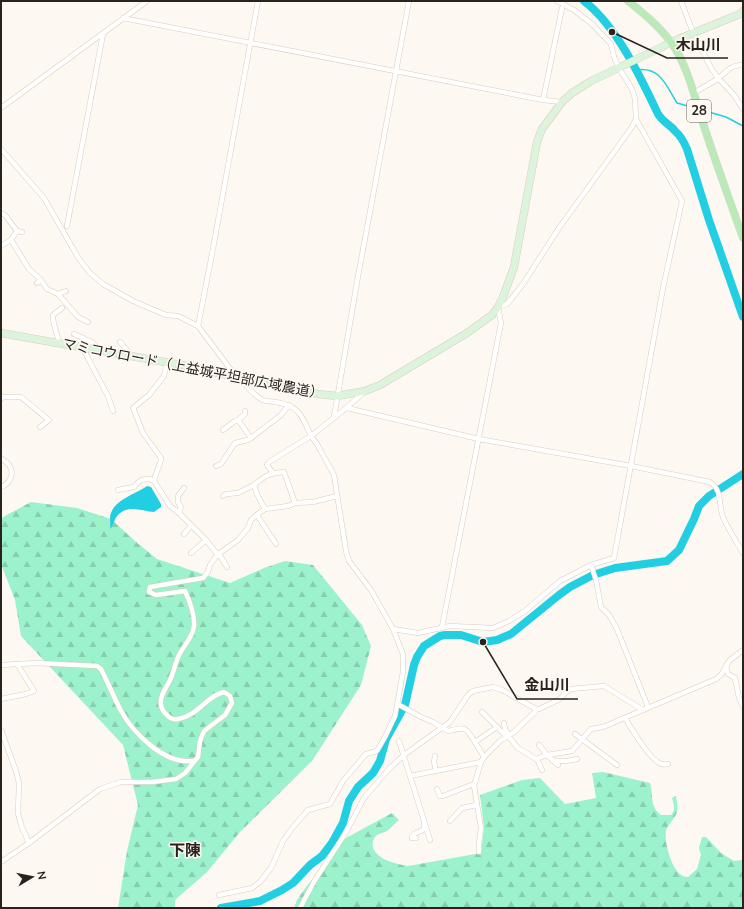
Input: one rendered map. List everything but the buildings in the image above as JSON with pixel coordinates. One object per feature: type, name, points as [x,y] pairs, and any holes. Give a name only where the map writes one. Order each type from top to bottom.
[{"type":"main road","name":"28","points":[[628,1],[652,22],[671,42],[682,62],[743,238]]},
{"type":"street","points":[[1,108],[147,1]]},
{"type":"street","points":[[198,326],[258,1]]},
{"type":"street","points":[[334,417],[395,71],[409,1]]},
{"type":"street","points":[[393,629],[418,633],[450,626],[493,628],[509,621],[524,611],[560,581],[614,558],[663,288],[682,201],[636,119],[634,94],[621,66],[614,56],[611,44],[592,24],[574,10],[557,1]]},
{"type":"street","points":[[681,1],[692,30]]},
{"type":"street","points":[[543,100],[562,8]]},
{"type":"street","name":"マミコウロード（上益城平坦部広域農道）","points":[[1,333],[167,362],[318,394],[337,396],[365,391],[380,385],[467,333],[492,315],[498,307],[514,267],[537,142],[542,129],[562,102],[572,93],[591,81],[671,42],[740,14],[743,11]]},
{"type":"street","points":[[124,18],[250,44],[543,100],[562,102]]},
{"type":"street","points":[[67,226],[103,34]]},
{"type":"street","points":[[696,38],[711,68],[743,109]]},
{"type":"street","points":[[694,93],[732,67],[743,65]]},
{"type":"street","points":[[442,627],[501,323],[498,307],[506,304],[522,284],[563,223],[632,127],[636,119]]},
{"type":"street","points":[[1,149],[44,198],[76,253],[90,273],[104,284],[133,300],[166,315],[178,316],[198,326],[234,374],[241,378],[262,400],[289,405],[303,417],[311,436],[334,475],[336,496],[349,561],[371,590],[393,629],[403,654],[403,672],[398,705],[395,716],[377,751],[366,754],[343,781],[330,804],[308,810],[293,826],[284,840],[271,868],[260,882],[252,888],[220,895]]},
{"type":"street","points":[[1,213],[5,215],[20,232],[1,246]]},
{"type":"street","points":[[11,240],[29,269],[39,281],[47,289],[58,294],[78,317],[88,322]]},
{"type":"street","points":[[58,294],[66,291]]},
{"type":"street","points":[[59,343],[53,315],[62,308]]},
{"type":"street","points":[[74,334],[92,342],[100,351]]},
{"type":"street","points":[[120,342],[132,356]]},
{"type":"street","points":[[82,348],[108,396],[113,411]]},
{"type":"street","points":[[154,481],[161,458],[143,433],[133,408],[149,395],[164,376],[167,362]]},
{"type":"street","points":[[274,473],[267,465],[269,462],[311,436],[347,408],[365,391]]},
{"type":"street","points":[[1,399],[3,397],[21,397],[49,420],[40,427]]},
{"type":"street","points":[[216,466],[220,464],[235,443],[251,438],[281,415],[289,405]]},
{"type":"street","points":[[347,408],[479,439],[631,466],[710,482],[714,485],[720,498],[723,517],[743,553]]},
{"type":"street","points":[[223,430],[245,414],[245,411]]},
{"type":"street","points":[[238,420],[251,438]]},
{"type":"street","points":[[1,458],[10,466],[11,471],[10,479],[7,484],[1,487]]},
{"type":"street","points":[[224,496],[226,494],[238,493],[254,485],[268,475],[284,472],[295,502]]},
{"type":"street","points":[[118,490],[134,486],[141,480],[150,479],[154,481],[170,506],[206,540],[227,567]]},
{"type":"street","points":[[254,485],[256,494],[265,509]]},
{"type":"street","points":[[179,513],[181,507],[178,502],[178,496],[184,488]]},
{"type":"street","points":[[1,862],[30,843],[100,789],[120,782],[152,782],[176,779],[185,773],[198,756],[204,731],[225,715],[232,703],[230,696],[224,692],[218,693],[192,714],[184,718],[175,719],[168,716],[163,711],[160,703],[162,696],[170,681],[180,654],[191,636],[194,627],[191,604],[185,591],[156,595],[149,592],[150,587],[202,578],[208,572],[210,565],[218,554],[238,540],[248,528],[251,520],[265,509],[288,506],[295,502],[313,502],[336,496]]},
{"type":"street","points":[[257,515],[276,544]]},
{"type":"street","points":[[184,534],[192,526]]},
{"type":"street","points":[[191,553],[206,540]]},
{"type":"street","points":[[591,567],[596,580],[601,607],[609,615],[617,630],[648,707]]},
{"type":"street","points":[[537,759],[547,755],[572,751],[591,729],[603,728],[648,707],[716,679],[721,675],[729,661],[743,650]]},
{"type":"street","points":[[1,699],[34,691],[17,664]]},
{"type":"street","points":[[1,665],[97,666],[101,669],[121,711],[133,728],[163,754],[176,760],[187,762],[194,761]]},
{"type":"street","points":[[726,666],[728,674],[736,678],[739,698],[743,706]]},
{"type":"street","points":[[300,908],[315,880],[345,834],[364,798],[389,769],[404,755],[450,722],[468,694],[473,691],[493,687],[502,690],[536,709],[558,700],[565,692],[571,689],[604,686],[643,710]]},
{"type":"street","points":[[398,705],[416,713],[448,731],[465,728],[484,757]]},
{"type":"street","points":[[479,852],[481,828],[474,784],[481,762],[500,741],[514,732],[535,712],[536,709]]},
{"type":"street","points":[[482,712],[508,736],[518,748],[537,759],[542,770]]},
{"type":"street","points":[[625,718],[640,742],[656,760],[661,764],[668,764]]},
{"type":"street","points":[[504,723],[508,736]]},
{"type":"street","points":[[475,742],[497,727]]},
{"type":"street","points":[[1,730],[16,771],[18,783],[18,812],[21,824],[30,843]]},
{"type":"street","points":[[575,734],[605,756],[613,764],[617,765]]},
{"type":"street","points":[[399,742],[430,840]]},
{"type":"street","points":[[539,745],[558,765]]},
{"type":"street","points":[[436,756],[434,762],[436,771]]},
{"type":"street","points":[[553,761],[577,759]]},
{"type":"street","points":[[410,776],[481,762]]},
{"type":"street","points":[[437,789],[440,796],[443,796],[474,784]]},
{"type":"street","points":[[450,821],[462,808],[477,804]]},
{"type":"street","points":[[416,838],[412,838],[412,836],[424,829],[424,820]]},
{"type":"green space","points":[[31,502],[77,508],[111,519],[157,559],[230,583],[264,568],[285,561],[313,565],[362,625],[371,646],[361,685],[312,761],[240,832],[207,872],[175,900],[175,908],[118,908],[127,851],[138,805],[123,745],[21,636],[15,600],[1,564],[1,521],[3,517]]},
{"type":"green space","points":[[603,772],[650,783],[653,804],[657,812],[661,815],[671,815],[673,813],[674,807],[672,798],[676,796],[677,810],[675,816],[667,827],[666,841],[674,866],[677,871],[685,877],[688,877],[697,869],[701,855],[699,848],[702,837],[706,837],[721,853],[734,861],[743,860],[743,908],[294,908],[297,900],[316,875],[335,844],[392,813],[399,820],[387,831],[376,836],[373,840],[373,848],[375,852],[388,861],[408,866],[481,853],[484,828],[480,795],[522,780],[540,778],[565,804],[596,798],[592,773]]},
{"type":"water","points":[[147,486],[151,487],[161,504],[161,507],[154,512],[135,509],[126,510],[118,515],[110,529],[110,515],[113,508]]},
{"type":"waterway","points":[[584,1],[596,11],[617,38],[636,69],[658,114],[679,135],[685,144],[709,220],[743,317]]},
{"type":"waterway","points":[[636,70],[651,71],[657,74],[666,84],[677,103],[695,108]]},
{"type":"waterway","points":[[702,110],[726,117],[743,126]]},
{"type":"waterway","points":[[221,908],[260,901],[282,890],[293,883],[310,865],[322,856],[332,843],[343,823],[349,801],[358,787],[373,773],[380,761],[386,739],[405,705],[414,665],[424,646],[440,636],[445,635],[461,635],[483,642],[497,640],[511,634],[570,587],[593,575],[615,568],[667,561],[679,550],[699,506],[709,496],[743,474]]},
{"type":"place","name":"木山川","points":[[612,32]]},
{"type":"place","name":"金山川","points":[[483,642]]},
{"type":"district","name":"下陳","points":[[185,851]]}]
